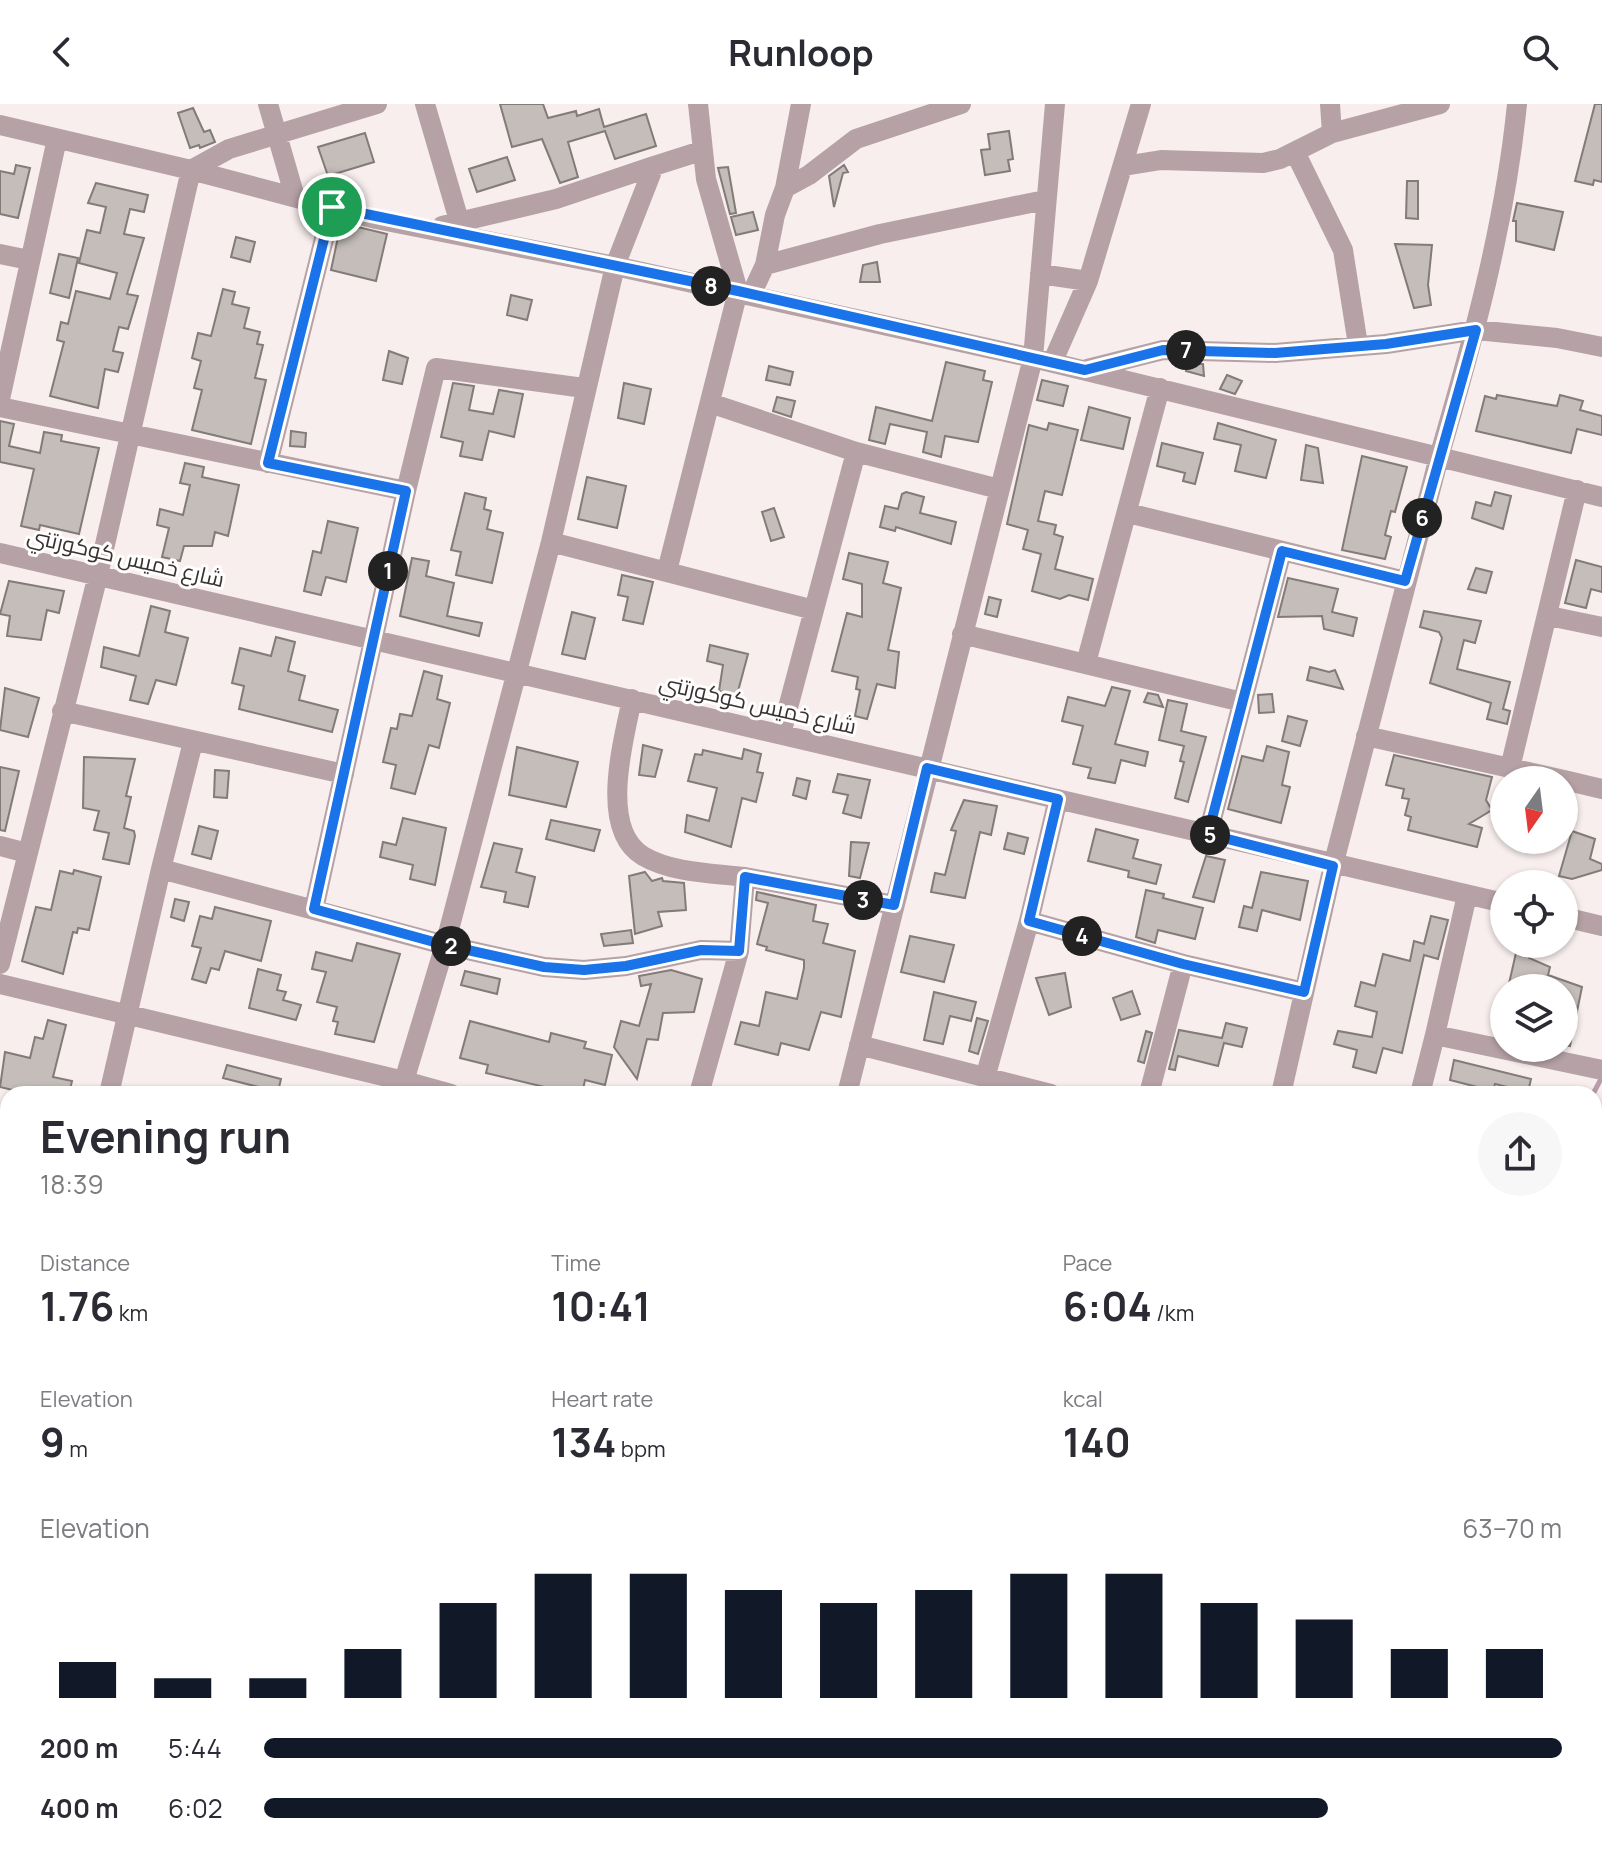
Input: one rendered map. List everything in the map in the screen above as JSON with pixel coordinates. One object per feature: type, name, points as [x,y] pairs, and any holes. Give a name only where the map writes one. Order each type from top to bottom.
[{"type":"street","points":[[268,104],[295,197]]},
{"type":"street","points":[[0,964],[98,575],[191,170],[229,149],[377,104]]},
{"type":"street","points":[[425,104],[460,224]]},
{"type":"street","points":[[698,104],[701,151],[723,249],[745,293]]},
{"type":"street","points":[[667,571],[710,403],[745,293],[765,265],[775,215],[785,188],[801,104]]},
{"type":"street","points":[[785,188],[809,175],[856,139],[961,104]]},
{"type":"street","points":[[1043,360],[1040,274],[1055,104]]},
{"type":"street","points":[[849,1086],[999,489],[1043,360],[1088,281],[1141,104]]},
{"type":"street","points":[[1330,104],[1332,133]]},
{"type":"street","points":[[1124,166],[1161,160],[1263,163],[1295,152],[1332,133],[1440,104]]},
{"type":"street","points":[[1283,1086],[1333,866],[1405,581],[1476,330],[1510,175],[1517,104]]},
{"type":"street","points":[[0,125],[420,228],[745,293],[1043,360],[1602,497]]},
{"type":"street","points":[[0,399],[57,139]]},
{"type":"street","points":[[420,228],[460,224],[556,199],[701,151]]},
{"type":"street","points":[[1295,152],[1343,250],[1358,345]]},
{"type":"street","points":[[403,1086],[445,945],[551,542],[584,388],[615,266],[654,166]]},
{"type":"street","points":[[765,265],[880,234],[1045,200]]},
{"type":"street","points":[[268,463],[332,207]]},
{"type":"street","points":[[0,254],[29,260]]},
{"type":"street","points":[[1040,274],[1088,281]]},
{"type":"street","points":[[1085,370],[1163,350],[1246,354],[1358,345],[1476,330],[1601,341]]},
{"type":"street","points":[[314,909],[436,368],[584,388]]},
{"type":"street","points":[[1086,663],[1160,388]]},
{"type":"street","points":[[710,403],[856,452],[999,489]]},
{"type":"street","points":[[0,407],[128,436],[406,491]]},
{"type":"street","points":[[781,734],[856,452]]},
{"type":"street","points":[[1511,766],[1577,490]]},
{"type":"street","points":[[1128,513],[1405,581]]},
{"type":"street","points":[[551,542],[814,610]]},
{"type":"street","points":[[1208,834],[1282,551]]},
{"type":"street","name":"شارع خميس كوكورتني","points":[[0,553],[927,768],[1333,866],[1490,900]]},
{"type":"street","points":[[1549,616],[1602,627]]},
{"type":"street","points":[[962,634],[1242,702]]},
{"type":"street","points":[[632,699],[615,784],[626,839],[642,855],[659,863],[894,905]]},
{"type":"street","points":[[62,711],[344,774]]},
{"type":"street","points":[[1366,736],[1501,766]]},
{"type":"street","points":[[111,1086],[193,742]]},
{"type":"street","points":[[1578,783],[1602,789]]},
{"type":"street","points":[[985,1078],[1029,921],[1058,799]]},
{"type":"street","points":[[0,846],[27,853]]},
{"type":"street","points":[[161,869],[445,945],[544,967],[584,970],[626,966],[701,950],[739,951]]},
{"type":"street","points":[[701,1086],[739,951],[745,877]]},
{"type":"street","points":[[1422,1086],[1467,895]]},
{"type":"street","points":[[1578,920],[1602,926]]},
{"type":"street","points":[[1029,921],[1183,964],[1304,992]]},
{"type":"street","points":[[1151,1086],[1183,964]]},
{"type":"street","points":[[0,984],[394,1086]]},
{"type":"street","points":[[1435,1035],[1602,1070]]},
{"type":"street","points":[[859,1045],[1018,1086]]},
{"type":"building","points":[[500,104],[543,104],[548,118],[576,111],[577,116],[599,109],[604,127],[646,114],[656,146],[615,159],[605,131],[568,142],[578,177],[560,183],[542,139],[512,147]]},
{"type":"building","points":[[1595,104],[1602,104],[1602,182],[1594,180],[1593,185],[1575,181]]},
{"type":"building","points":[[193,108],[204,132],[210,130],[215,142],[200,148],[199,145],[190,148],[178,113]]},
{"type":"building","points":[[1009,131],[1013,159],[1008,160],[1010,171],[985,175],[981,150],[990,149],[988,134]]},
{"type":"building","points":[[365,133],[374,162],[328,176],[318,147]]},
{"type":"building","points":[[507,157],[515,180],[477,192],[469,169]]},
{"type":"building","points":[[16,165],[30,168],[18,218],[0,214],[0,171],[14,174]]},
{"type":"building","points":[[844,165],[848,172],[843,173],[834,207],[829,176]]},
{"type":"building","points":[[728,167],[736,213],[730,214],[718,168]]},
{"type":"building","points":[[1407,181],[1418,181],[1418,219],[1406,218]]},
{"type":"building","points":[[96,183],[148,195],[144,212],[130,209],[124,234],[144,238],[127,294],[138,296],[128,329],[119,327],[113,351],[123,353],[118,372],[105,369],[98,408],[50,396],[64,342],[57,340],[61,322],[68,324],[76,291],[110,299],[117,273],[79,263],[87,230],[100,233],[106,207],[88,203]]},
{"type":"building","points":[[1517,203],[1563,212],[1554,250],[1516,241],[1516,221],[1513,221]]},
{"type":"building","points":[[753,212],[758,230],[736,235],[731,217]]},
{"type":"building","points":[[341,223],[387,234],[376,281],[331,270]]},
{"type":"building","points":[[236,237],[255,242],[250,262],[231,257]]},
{"type":"building","points":[[1395,244],[1432,245],[1428,285],[1431,305],[1414,308]]},
{"type":"building","points":[[59,254],[78,258],[69,298],[50,293]]},
{"type":"building","points":[[877,262],[880,282],[860,282],[863,265]]},
{"type":"building","points":[[223,289],[235,292],[232,304],[249,308],[244,328],[260,332],[257,344],[263,345],[255,378],[266,380],[251,444],[192,430],[202,390],[194,388],[201,361],[192,358],[198,333],[211,336]]},
{"type":"building","points":[[511,295],[532,300],[527,320],[507,315]]},
{"type":"building","points":[[389,351],[408,358],[402,384],[383,380]]},
{"type":"building","points":[[946,362],[985,371],[983,380],[992,382],[978,442],[945,436],[941,457],[923,452],[927,432],[890,424],[885,444],[869,440],[876,407],[932,421]]},
{"type":"building","points":[[1188,364],[1203,364],[1204,376],[1186,371]]},
{"type":"building","points":[[769,366],[793,372],[790,385],[766,380]]},
{"type":"building","points":[[1227,375],[1242,381],[1235,394],[1220,389]]},
{"type":"building","points":[[1042,380],[1068,386],[1063,406],[1037,400]]},
{"type":"building","points":[[453,383],[474,386],[469,410],[493,414],[499,390],[523,394],[514,437],[489,431],[482,460],[460,456],[463,442],[441,437]]},
{"type":"building","points":[[624,383],[651,389],[644,424],[618,418]]},
{"type":"building","points":[[1497,395],[1557,406],[1560,395],[1583,401],[1580,410],[1602,416],[1602,435],[1577,429],[1571,453],[1476,431],[1485,396],[1496,399]]},
{"type":"building","points":[[777,397],[795,401],[791,417],[773,411]]},
{"type":"building","points":[[1089,407],[1130,418],[1123,449],[1081,440]]},
{"type":"building","points":[[0,421],[14,424],[9,446],[40,453],[44,432],[62,435],[61,441],[99,448],[79,534],[40,525],[39,530],[21,526],[34,469],[0,462]]},
{"type":"building","points":[[1049,423],[1078,430],[1062,495],[1045,491],[1038,521],[1056,525],[1054,534],[1063,537],[1055,569],[1093,579],[1088,600],[1069,595],[1060,599],[1032,591],[1041,554],[1023,549],[1028,530],[1007,524],[1029,425],[1047,430]]},
{"type":"building","points":[[1218,423],[1276,440],[1266,478],[1235,471],[1241,445],[1214,439]]},
{"type":"building","points":[[291,431],[306,433],[305,447],[290,446]]},
{"type":"building","points":[[1162,443],[1203,453],[1195,484],[1183,481],[1185,473],[1157,466]]},
{"type":"building","points":[[1306,445],[1318,448],[1323,483],[1301,480]]},
{"type":"building","points":[[1362,456],[1407,467],[1395,512],[1391,511],[1385,535],[1391,537],[1385,559],[1342,550]]},
{"type":"building","points":[[185,463],[204,467],[202,477],[239,485],[228,536],[215,532],[212,546],[184,546],[180,561],[162,557],[169,528],[157,525],[160,509],[183,515],[190,485],[180,483]]},
{"type":"building","points":[[587,477],[626,486],[617,528],[578,519]]},
{"type":"building","points":[[906,492],[924,497],[920,513],[956,522],[951,544],[896,527],[895,531],[880,527],[885,506],[898,509],[902,494]]},
{"type":"building","points":[[1495,492],[1511,496],[1503,529],[1472,518],[1476,502],[1491,506]]},
{"type":"building","points":[[465,493],[486,498],[484,509],[491,511],[487,529],[503,533],[492,583],[456,575],[461,552],[451,550]]},
{"type":"building","points":[[774,508],[784,537],[771,541],[762,512]]},
{"type":"building","points":[[328,521],[358,528],[346,582],[326,577],[321,595],[304,591],[313,551],[321,553]]},
{"type":"building","points":[[849,553],[888,562],[883,583],[901,588],[888,650],[899,652],[895,688],[877,684],[867,719],[855,716],[860,690],[856,689],[858,677],[832,671],[847,613],[862,617],[862,584],[843,579]]},
{"type":"building","points":[[412,558],[429,561],[426,576],[454,583],[447,616],[482,623],[479,636],[400,616]]},
{"type":"building","points":[[1576,560],[1602,567],[1602,592],[1591,589],[1586,608],[1565,603]]},
{"type":"building","points":[[1476,568],[1492,572],[1486,593],[1468,589]]},
{"type":"building","points":[[622,575],[653,582],[643,624],[623,620],[628,597],[618,595]]},
{"type":"building","points":[[1288,578],[1338,589],[1332,612],[1357,618],[1353,636],[1324,629],[1322,616],[1278,617]]},
{"type":"building","points":[[9,581],[64,591],[59,613],[47,610],[41,640],[7,636],[10,616],[0,614]]},
{"type":"building","points":[[989,597],[1001,600],[997,617],[985,614]]},
{"type":"building","points":[[151,606],[170,611],[165,632],[188,638],[176,685],[156,680],[148,704],[130,700],[136,676],[101,667],[104,647],[139,656]]},
{"type":"building","points":[[1424,611],[1481,621],[1475,643],[1464,640],[1457,669],[1510,682],[1503,709],[1510,711],[1507,724],[1487,719],[1491,703],[1430,683],[1442,638],[1439,632],[1420,627]]},
{"type":"building","points":[[572,612],[595,618],[585,659],[562,654]]},
{"type":"building","points":[[276,637],[295,642],[288,671],[305,676],[299,700],[338,710],[332,732],[239,709],[244,686],[232,683],[240,648],[271,656]]},
{"type":"building","points":[[710,645],[748,654],[737,695],[719,691],[723,665],[707,661]]},
{"type":"building","points":[[1310,667],[1329,672],[1335,670],[1343,689],[1307,680]]},
{"type":"building","points":[[424,671],[442,676],[437,699],[450,703],[439,748],[429,745],[415,794],[391,788],[396,765],[383,762],[391,728],[397,729],[400,714],[412,716]]},
{"type":"building","points":[[1112,687],[1130,691],[1115,744],[1148,752],[1145,766],[1121,760],[1115,783],[1088,778],[1091,768],[1073,764],[1083,726],[1062,721],[1068,697],[1105,706]]},
{"type":"building","points":[[5,688],[39,698],[28,737],[0,730]]},
{"type":"building","points":[[1148,693],[1158,695],[1163,707],[1144,702]]},
{"type":"building","points":[[1272,694],[1274,712],[1259,713],[1258,695]]},
{"type":"building","points":[[1168,700],[1187,704],[1181,731],[1206,737],[1188,802],[1175,798],[1184,762],[1180,761],[1184,746],[1159,740]]},
{"type":"building","points":[[1288,716],[1307,721],[1300,746],[1282,741]]},
{"type":"building","points":[[643,745],[662,750],[655,777],[639,775]]},
{"type":"building","points":[[1267,746],[1289,752],[1282,785],[1290,787],[1281,823],[1228,809],[1242,756],[1263,761]]},
{"type":"building","points":[[517,747],[578,762],[566,807],[509,795]]},
{"type":"building","points":[[744,749],[761,754],[757,772],[763,773],[756,802],[742,798],[731,847],[685,832],[687,815],[709,821],[717,788],[688,781],[695,754],[702,755],[703,750],[742,759]]},
{"type":"building","points":[[1394,755],[1490,777],[1486,800],[1490,811],[1469,824],[1482,828],[1477,847],[1408,830],[1411,817],[1405,815],[1409,799],[1402,798],[1404,789],[1386,785]]},
{"type":"building","points":[[84,757],[135,759],[126,796],[131,797],[124,828],[134,831],[135,836],[129,864],[103,859],[109,833],[94,830],[99,811],[83,808]]},
{"type":"building","points":[[0,767],[19,771],[5,831],[0,830]]},
{"type":"building","points":[[215,770],[229,771],[227,798],[214,797]]},
{"type":"building","points":[[838,774],[870,780],[861,818],[843,813],[848,795],[833,792]]},
{"type":"building","points":[[797,778],[810,781],[806,799],[793,795]]},
{"type":"building","points":[[964,800],[997,806],[991,835],[980,832],[965,898],[931,892],[935,873],[945,875],[956,831],[951,830]]},
{"type":"building","points":[[403,818],[446,828],[435,885],[410,879],[413,865],[380,857],[383,842],[396,845]]},
{"type":"building","points":[[551,820],[600,830],[594,851],[546,839]]},
{"type":"building","points":[[199,826],[218,831],[211,859],[192,854]]},
{"type":"building","points":[[1096,829],[1138,840],[1133,858],[1161,865],[1156,884],[1128,877],[1129,871],[1088,861]]},
{"type":"building","points":[[1008,833],[1028,838],[1024,854],[1004,849]]},
{"type":"building","points":[[1578,833],[1595,839],[1590,859],[1602,864],[1602,870],[1578,877],[1578,870],[1561,870],[1565,854],[1578,854]]},
{"type":"building","points":[[851,842],[869,843],[860,878],[849,876]]},
{"type":"building","points":[[494,843],[522,849],[516,872],[535,877],[528,907],[504,902],[506,892],[481,887]]},
{"type":"building","points":[[1206,856],[1225,860],[1214,902],[1193,897]]},
{"type":"building","points":[[74,870],[101,877],[89,930],[78,928],[77,933],[73,932],[63,974],[22,961],[36,907],[51,910],[60,871],[73,874]]},
{"type":"building","points":[[645,872],[652,881],[662,878],[663,881],[684,883],[686,910],[658,912],[662,926],[635,934],[629,876]]},
{"type":"building","points":[[1261,872],[1308,881],[1300,920],[1262,910],[1257,931],[1239,927],[1244,906],[1252,908]]},
{"type":"building","points":[[1146,890],[1164,894],[1163,898],[1203,908],[1195,939],[1158,930],[1155,943],[1136,937]]},
{"type":"building","points":[[757,892],[816,905],[813,921],[828,924],[823,943],[855,951],[841,1017],[821,1012],[809,1050],[781,1043],[778,1055],[735,1044],[741,1022],[759,1026],[766,992],[797,999],[804,968],[804,960],[766,950],[767,947],[757,944],[768,903],[756,900]]},
{"type":"building","points":[[175,899],[189,902],[184,921],[171,917]]},
{"type":"building","points":[[215,907],[271,921],[261,961],[225,951],[219,970],[211,968],[206,983],[192,979],[201,948],[192,946],[200,916],[212,919]]},
{"type":"building","points":[[1431,916],[1448,920],[1438,959],[1424,955],[1402,1053],[1383,1048],[1376,1073],[1353,1067],[1357,1050],[1334,1044],[1338,1031],[1372,1037],[1377,1012],[1355,1006],[1361,982],[1375,986],[1383,954],[1410,961],[1414,941],[1424,944]]},
{"type":"building","points":[[631,930],[633,943],[604,946],[601,934]]},
{"type":"building","points":[[910,936],[954,945],[944,982],[901,972]]},
{"type":"building","points":[[357,943],[400,954],[374,1042],[335,1034],[338,1022],[333,1021],[337,1007],[317,1002],[326,972],[312,969],[316,952],[352,961]]},
{"type":"building","points":[[1515,958],[1529,958],[1550,967],[1548,974],[1511,974]]},
{"type":"building","points":[[258,969],[281,975],[277,990],[286,992],[283,1000],[301,1005],[296,1020],[249,1008]]},
{"type":"building","points":[[671,970],[702,979],[694,1012],[663,1013],[658,1040],[647,1039],[637,1079],[614,1047],[621,1021],[639,1026],[651,984],[641,986],[639,976]]},
{"type":"building","points":[[465,971],[500,979],[497,994],[461,985]]},
{"type":"building","points":[[1065,973],[1071,1007],[1049,1015],[1036,978]]},
{"type":"building","points":[[1578,986],[1582,987],[1578,1007]]},
{"type":"building","points":[[1132,991],[1140,1014],[1121,1020],[1113,998]]},
{"type":"building","points":[[934,992],[976,1002],[971,1021],[950,1016],[943,1044],[924,1040]]},
{"type":"building","points":[[977,1018],[988,1021],[978,1054],[969,1051]]},
{"type":"building","points":[[48,1020],[66,1025],[53,1077],[72,1081],[71,1086],[0,1086],[5,1052],[30,1058],[35,1037],[43,1039]]},
{"type":"building","points":[[470,1021],[549,1042],[551,1033],[586,1042],[584,1048],[612,1055],[605,1085],[585,1080],[584,1086],[540,1086],[486,1073],[488,1065],[460,1058]]},
{"type":"building","points":[[1226,1023],[1247,1028],[1242,1047],[1224,1043],[1218,1066],[1178,1056],[1175,1070],[1169,1069],[1179,1030],[1222,1038]]},
{"type":"building","points":[[1146,1031],[1152,1033],[1144,1063],[1138,1061]]},
{"type":"building","points":[[1454,1060],[1531,1079],[1529,1086],[1473,1086],[1450,1080]]},
{"type":"building","points":[[227,1065],[281,1079],[279,1086],[254,1086],[223,1078]]},
{"type":"waterway","points":[[1597,1086],[1602,1077]]},
{"type":"route","points":[[332,207],[376,219],[738,291],[1085,370],[1163,350],[1275,353],[1386,344],[1476,330],[1405,581],[1282,551],[1242,702],[1208,834],[1333,866],[1304,992],[1183,964],[1029,921],[1058,799],[927,768],[894,905],[745,877],[739,951],[701,950],[626,966],[584,970],[544,967],[445,945],[314,909],[406,491],[268,463],[332,207]]}]
